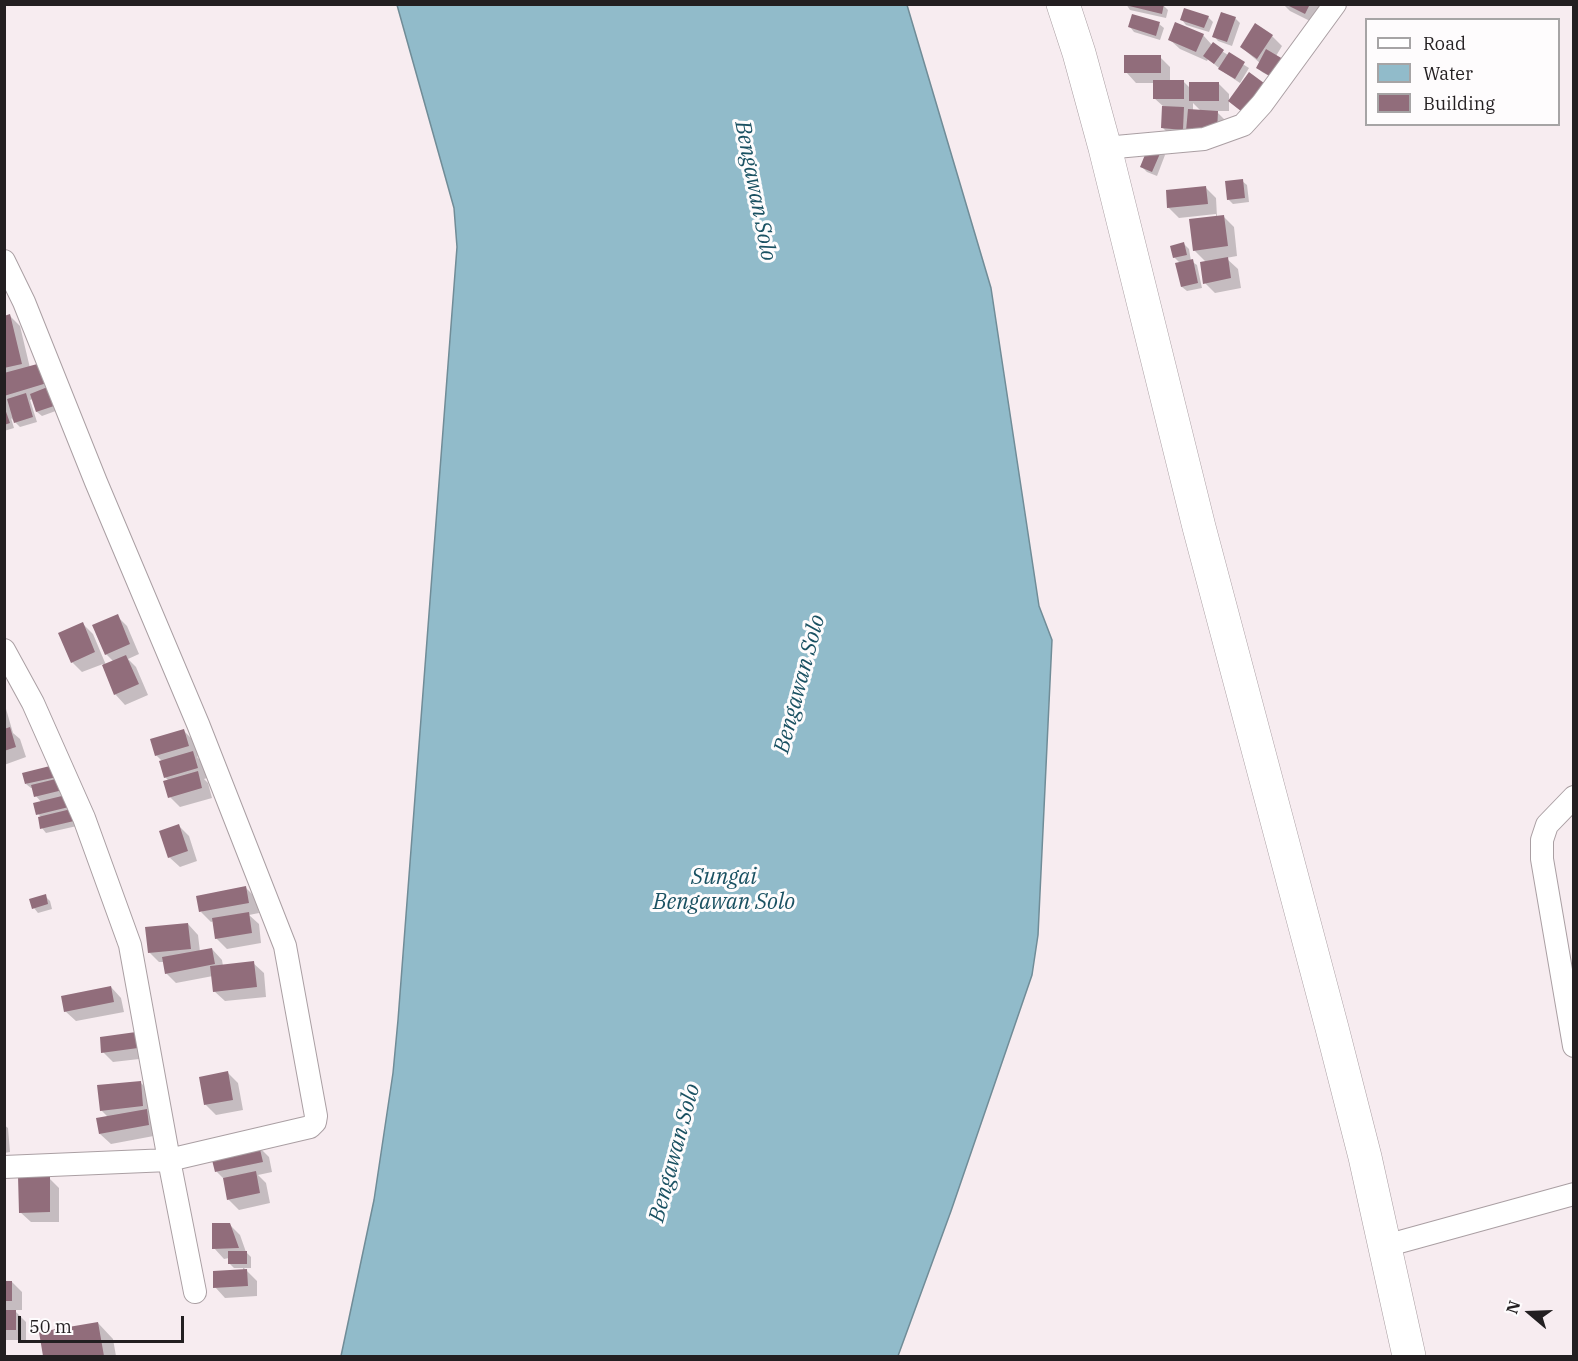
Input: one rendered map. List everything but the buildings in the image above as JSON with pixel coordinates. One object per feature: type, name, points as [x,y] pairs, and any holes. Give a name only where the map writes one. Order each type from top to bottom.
[{"type":"highway","points":[[1063,4],[1105,148],[1199,527],[1332,1028],[1409,1356]]},
{"type":"street","points":[[1105,148],[1204,139],[1243,125],[1262,104],[1335,4]]},
{"type":"street","points":[[4,261],[24,302],[96,482],[198,724],[285,946],[316,1116],[312,1126],[169,1160],[4,1167]]},
{"type":"street","points":[[4,650],[33,703],[84,818],[130,945],[195,1292]]},
{"type":"street","points":[[1574,797],[1547,825],[1542,840],[1542,859],[1574,1047]]},
{"type":"street","points":[[1385,1246],[1574,1194]]},
{"type":"water","name":"Sungai Bengawan Solo","points":[[397,5],[907,5],[991,288],[1039,606],[1052,640],[1038,935],[1032,975],[951,1211],[898,1356],[341,1356],[374,1200],[393,1073],[457,247],[454,208]]},
{"type":"water label","name":"Bengawan Solo","points":[[755,191]]},
{"type":"water label","name":"Bengawan Solo","points":[[800,684]]},
{"type":"water label","name":"Bengawan Solo","points":[[675,1153]]}]
